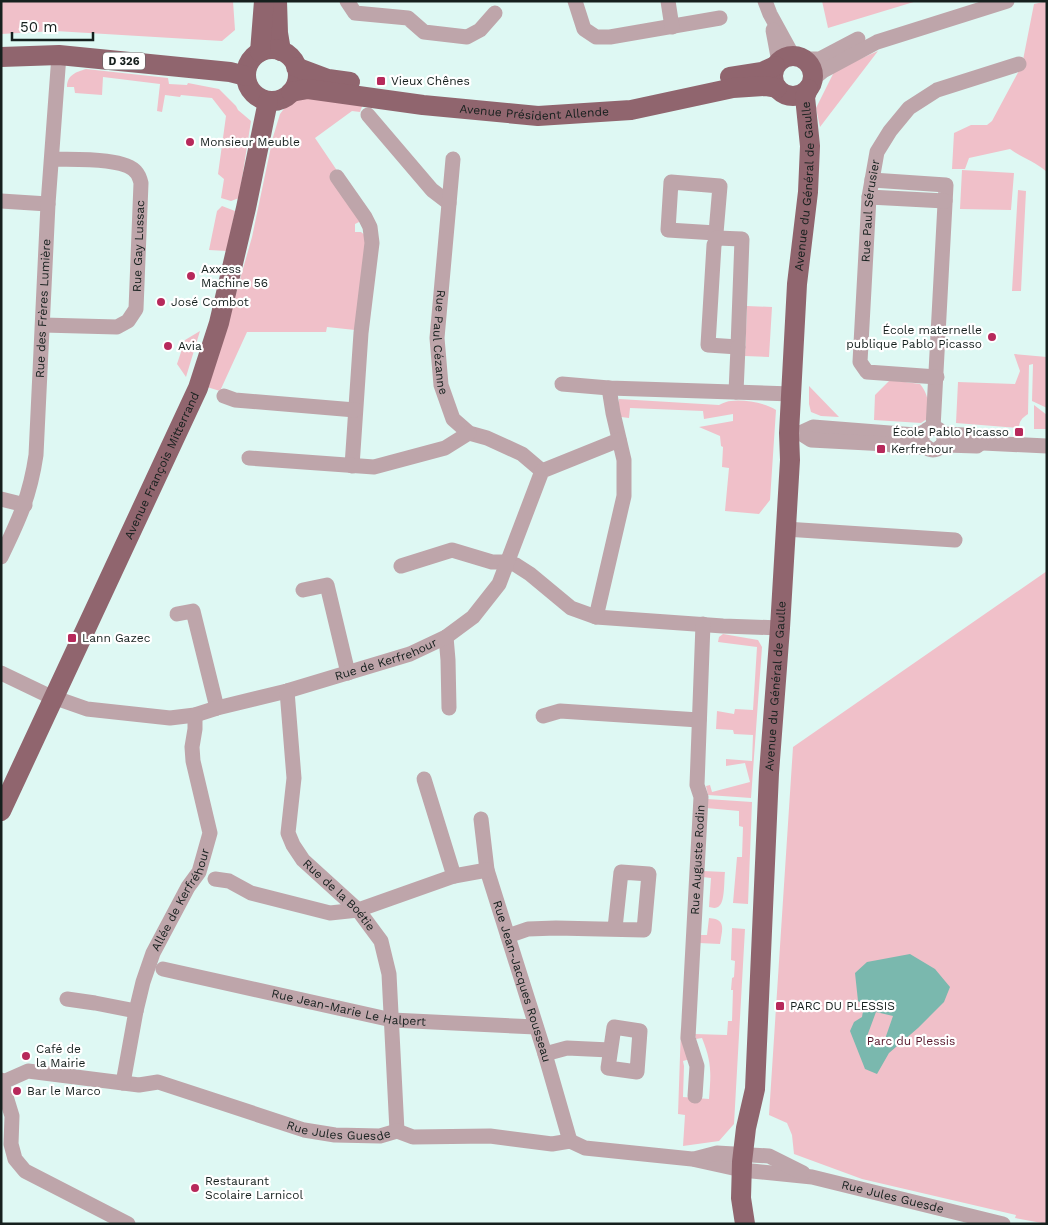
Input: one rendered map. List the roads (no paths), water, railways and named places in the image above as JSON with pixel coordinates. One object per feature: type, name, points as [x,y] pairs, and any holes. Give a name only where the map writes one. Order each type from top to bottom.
[{"type":"main road","points":[[260,52],[264,1]]},
{"type":"main road","points":[[277,1],[278,33],[281,51]]},
{"type":"main road","points":[[269,50],[281,51],[291,57],[296,67],[297,78],[294,88],[278,100],[268,101],[257,97],[249,88],[246,76],[247,66],[252,58],[260,52],[269,50]]},
{"type":"main road","name":"D 326","points":[[1,57],[59,55],[230,72],[246,76]]},
{"type":"main road","points":[[788,61],[812,69],[810,84],[796,96],[782,92],[773,76],[788,61]]},
{"type":"main road","name":"Avenue Président Allende","points":[[296,67],[328,79],[480,100],[539,104],[603,101],[665,94],[739,75],[762,72],[788,61]]},
{"type":"main road","name":"Avenue du Général de Gaulle","points":[[749,1162],[758,1113],[755,1089],[769,782],[790,460],[795,433],[792,394],[798,284],[808,192],[810,146],[805,97],[810,84]]},
{"type":"main road","name":"Avenue Président Allende","points":[[291,92],[308,89],[423,105],[538,116],[631,110],[733,88],[765,86],[782,92]]},
{"type":"main road","name":"Avenue du Général de Gaulle","points":[[782,92],[792,106],[799,129],[801,153],[797,229],[798,284]]},
{"type":"main road","name":"Avenue François Mitterrand","points":[[1,811],[198,388],[219,323],[246,208],[268,101]]},
{"type":"main road","points":[[745,1224],[741,1198],[749,1162]]},
{"type":"main road","points":[[749,1162],[752,1209],[749,1224]]},
{"type":"street","points":[[347,1],[355,13],[408,18],[424,32],[467,37],[480,30],[495,13]]},
{"type":"street","points":[[575,1],[584,29],[596,37],[610,37],[720,18]]},
{"type":"street","points":[[668,1],[672,27]]},
{"type":"street","name":"Avenue Président Allende","points":[[788,61],[820,59],[858,40],[974,1]]},
{"type":"street","points":[[810,84],[823,71],[855,52],[877,42],[1007,1]]},
{"type":"street","points":[[767,8],[788,61]]},
{"type":"street","name":"Rue des Frères Lumière","points":[[1,557],[25,505],[36,455],[48,204],[59,55]]},
{"type":"street","name":"Rue Paul Sérusier","points":[[936,377],[868,372],[860,362],[869,197],[877,152],[908,108],[938,90],[1019,64]]},
{"type":"street","points":[[368,115],[432,190],[449,203]]},
{"type":"street","name":"Rue Paul Cézanne","points":[[453,158],[438,338],[441,386],[453,419],[469,433],[487,438],[522,454],[542,471]]},
{"type":"street","name":"Rue Gay Lussac","points":[[43,326],[117,327],[128,321],[136,309],[141,183],[137,172],[128,166],[115,162],[52,159]]},
{"type":"street","points":[[337,177],[365,217],[370,227],[372,243],[361,333],[352,466]]},
{"type":"street","points":[[872,180],[946,185],[936,377],[936,439]]},
{"type":"street","points":[[736,392],[738,347],[742,239],[717,236],[668,230],[671,182],[720,186],[717,236],[714,245],[708,345],[738,347]]},
{"type":"street","points":[[869,197],[945,201]]},
{"type":"street","points":[[1,202],[48,204]]},
{"type":"street","points":[[562,384],[609,388],[792,394]]},
{"type":"street","points":[[596,617],[624,496],[624,460],[609,388]]},
{"type":"street","points":[[224,396],[235,400],[355,410]]},
{"type":"street","points":[[249,458],[374,467],[445,448],[469,433]]},
{"type":"street","points":[[795,433],[811,440],[893,439],[920,435],[977,446],[982,443]]},
{"type":"street","points":[[936,439],[964,435],[982,443],[1047,446]]},
{"type":"street","points":[[542,471],[619,440]]},
{"type":"street","name":"Rue de Kerfrehour","points":[[53,698],[87,709],[130,715],[170,718],[195,715],[287,691],[410,654],[446,637],[474,617],[499,584],[542,471]]},
{"type":"street","points":[[1,499],[25,505]]},
{"type":"street","points":[[785,529],[955,540]]},
{"type":"street","points":[[401,566],[452,550],[492,562],[508,562],[530,574],[571,608],[596,617],[780,628]]},
{"type":"street","points":[[303,590],[327,584],[348,673]]},
{"type":"street","points":[[177,614],[193,611],[217,708]]},
{"type":"street","name":"Rue Auguste Rodin","points":[[695,1096],[697,1066],[688,1038],[701,797],[698,785],[703,624]]},
{"type":"street","points":[[446,637],[449,708]]},
{"type":"street","points":[[1,673],[53,698]]},
{"type":"street","name":"Rue de la Boétie","points":[[287,691],[294,778],[288,833],[303,860],[358,910],[381,941],[389,974],[397,1131]]},
{"type":"street","points":[[543,716],[560,711],[699,720]]},
{"type":"street","name":"Allée de Kerfréhour","points":[[123,1083],[136,1011],[153,953],[188,886],[199,872],[210,833],[193,761],[192,747],[195,715]]},
{"type":"street","points":[[424,779],[454,876]]},
{"type":"street","name":"Rue Jean-Jacques Rousseau","points":[[481,819],[488,870],[570,1141]]},
{"type":"street","points":[[215,879],[229,881],[251,893],[330,913],[358,910],[454,876],[488,870]]},
{"type":"street","points":[[508,936],[528,929],[615,928]]},
{"type":"street","name":"Rue Jean-Marie Le Halpert","points":[[163,969],[392,1020],[536,1027]]},
{"type":"street","points":[[66,999],[136,1011]]},
{"type":"street","points":[[545,1054],[567,1048],[610,1050]]},
{"type":"street","name":"Rue Jules Guesde","points":[[2,1082],[28,1071],[123,1083],[158,1082],[304,1130],[335,1135],[380,1136],[397,1131],[413,1137],[490,1136],[552,1144],[570,1141],[585,1148],[692,1160],[717,1153],[1003,1224]]},
{"type":"street","points":[[2,1082],[12,1116],[11,1144],[14,1159],[25,1171],[128,1224]]},
{"type":"place","name":"Vieux Chênes","points":[[381,81]]},
{"type":"place","name":"Monsieur Meuble","points":[[190,142]]},
{"type":"place","name":"Axxess Machine 56","points":[[191,276]]},
{"type":"place","name":"José Combot","points":[[161,302]]},
{"type":"place","name":"École maternelle publique Pablo Picasso","points":[[992,337]]},
{"type":"place","name":"Avia","points":[[168,346]]},
{"type":"place","name":"École Pablo Picasso","points":[[1019,432]]},
{"type":"place","name":"Kerfrehour","points":[[881,449]]},
{"type":"place","name":"Lann Gazec","points":[[72,638]]},
{"type":"place","name":"PARC DU PLESSIS","points":[[780,1006]]},
{"type":"place","name":"Café de la Mairie","points":[[26,1056]]},
{"type":"place","name":"Bar le Marco","points":[[17,1091]]},
{"type":"place","name":"Restaurant Scolaire Larnicol","points":[[195,1188]]},
{"type":"park label","name":"Parc du Plessis","points":[[911,1041]]}]
